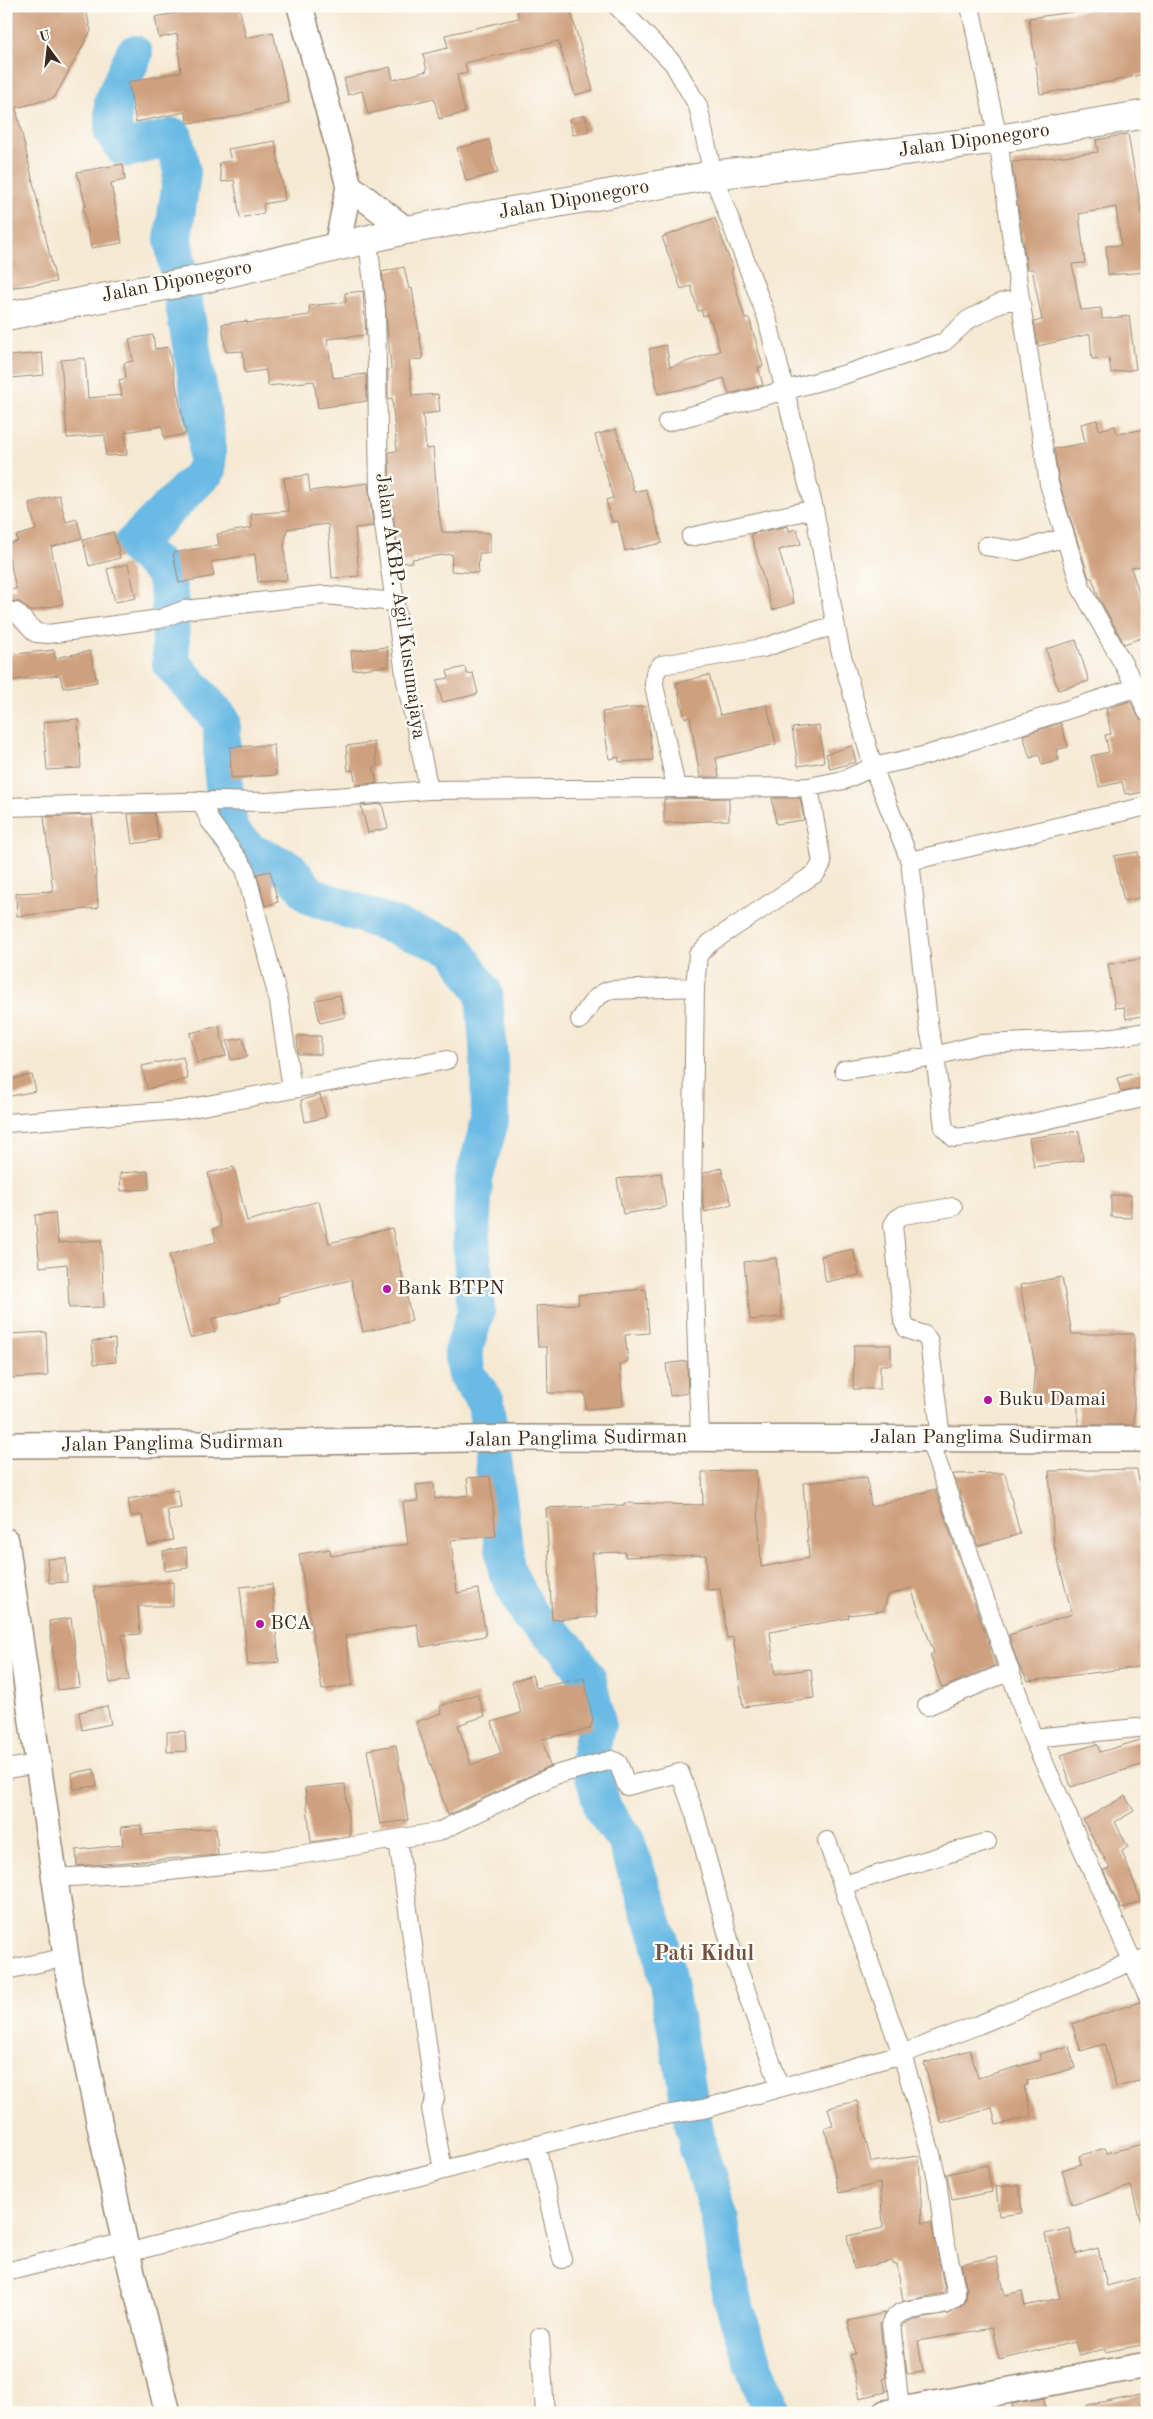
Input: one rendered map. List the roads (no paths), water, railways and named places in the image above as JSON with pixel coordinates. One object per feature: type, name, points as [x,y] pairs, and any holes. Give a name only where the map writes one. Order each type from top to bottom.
[{"type":"main road","points":[[300,6],[349,186],[336,247]]},
{"type":"main road","name":"Jalan Diponegoro","points":[[6,316],[208,278],[368,241],[406,230],[713,176],[998,139],[1147,114]]},
{"type":"main road","points":[[349,186],[406,230]]},
{"type":"main road","name":"Jalan Panglima Sudirman","points":[[6,1445],[517,1438],[1147,1439]]},
{"type":"main road","points":[[6,1541],[70,1984],[126,2248],[168,2413]]},
{"type":"main road","points":[[892,2411],[1147,2365]]},
{"type":"street","points":[[970,6],[998,139],[1049,484],[1080,588],[1141,686],[1147,712]]},
{"type":"street","points":[[620,7],[674,62],[698,106],[713,176],[767,318],[814,509],[834,626],[873,767],[910,861],[929,1029],[936,1056],[944,1128],[954,1138],[974,1136],[1147,1097]]},
{"type":"street","name":"Jalan AKBP. Agil Kusumajaya","points":[[368,241],[376,310],[379,490],[406,681],[429,790]]},
{"type":"street","points":[[668,422],[846,374],[944,342],[968,320],[1000,303],[1020,298]]},
{"type":"street","points":[[691,537],[814,509]]},
{"type":"street","points":[[986,546],[1019,551],[1065,537]]},
{"type":"street","points":[[6,612],[16,612],[36,633],[48,634],[160,619],[184,610],[325,595],[395,602]]},
{"type":"street","points":[[676,787],[654,685],[655,673],[661,665],[763,648],[834,626]]},
{"type":"street","points":[[6,806],[219,801],[268,802],[429,790],[809,787],[844,780],[873,767],[927,755],[1141,686]]},
{"type":"street","points":[[700,1438],[692,1200],[695,988],[698,955],[703,948],[816,873],[822,863],[809,787]]},
{"type":"street","points":[[201,802],[210,821],[245,869],[279,1002],[292,1089]]},
{"type":"street","points":[[910,861],[1147,806]]},
{"type":"street","points":[[580,1020],[597,996],[604,992],[695,988]]},
{"type":"street","points":[[844,1070],[936,1056],[981,1044],[1101,1039],[1147,1032]]},
{"type":"street","points":[[6,1123],[181,1110],[446,1060]]},
{"type":"street","points":[[953,1207],[903,1215],[893,1225],[903,1321],[907,1330],[924,1335],[929,1341],[935,1438],[1033,1738],[1140,1959],[1147,1994]]},
{"type":"street","points":[[927,1706],[1010,1671]]},
{"type":"street","points":[[1033,1738],[1147,1727]]},
{"type":"street","points":[[54,1878],[170,1871],[275,1859],[438,1832],[565,1772],[612,1760],[618,1763],[627,1786],[681,1774],[733,1954],[780,2088]]},
{"type":"street","points":[[6,1769],[38,1764]]},
{"type":"street","points":[[398,1840],[435,2100],[431,2109],[443,2169]]},
{"type":"street","points":[[827,1841],[902,2054],[937,2180],[944,2237],[956,2297],[944,2305],[901,2312],[894,2316],[891,2323],[892,2411]]},
{"type":"street","points":[[843,1885],[987,1842]]},
{"type":"street","points":[[6,1970],[67,1957]]},
{"type":"street","points":[[6,2272],[126,2248],[634,2120],[703,2109],[780,2088],[902,2054],[1140,1959]]},
{"type":"street","points":[[536,2145],[562,2259]]},
{"type":"street","points":[[540,2337],[545,2413]]},
{"type":"waterway","points":[[134,54],[113,101],[113,132],[125,149],[174,137],[182,172],[173,239],[207,439],[207,470],[133,544],[164,571],[170,599],[171,663],[222,721],[222,768],[230,833],[252,853],[289,869],[311,896],[453,947],[484,993],[489,1059],[490,1121],[474,1178],[471,1239],[476,1312],[463,1352],[467,1375],[486,1402],[507,1571],[529,1615],[567,1648],[587,1677],[597,1723],[589,1758],[603,1809],[626,1841],[660,1941],[698,2148],[719,2215],[730,2291],[753,2365],[773,2413]]},
{"type":"place","name":"Bank BTPN","points":[[387,1289]]},
{"type":"place","name":"Buku Damai","points":[[988,1400]]},
{"type":"place","name":"BCA","points":[[260,1624]]},
{"type":"district","name":"Pati Kidul","points":[[704,1954]]}]
